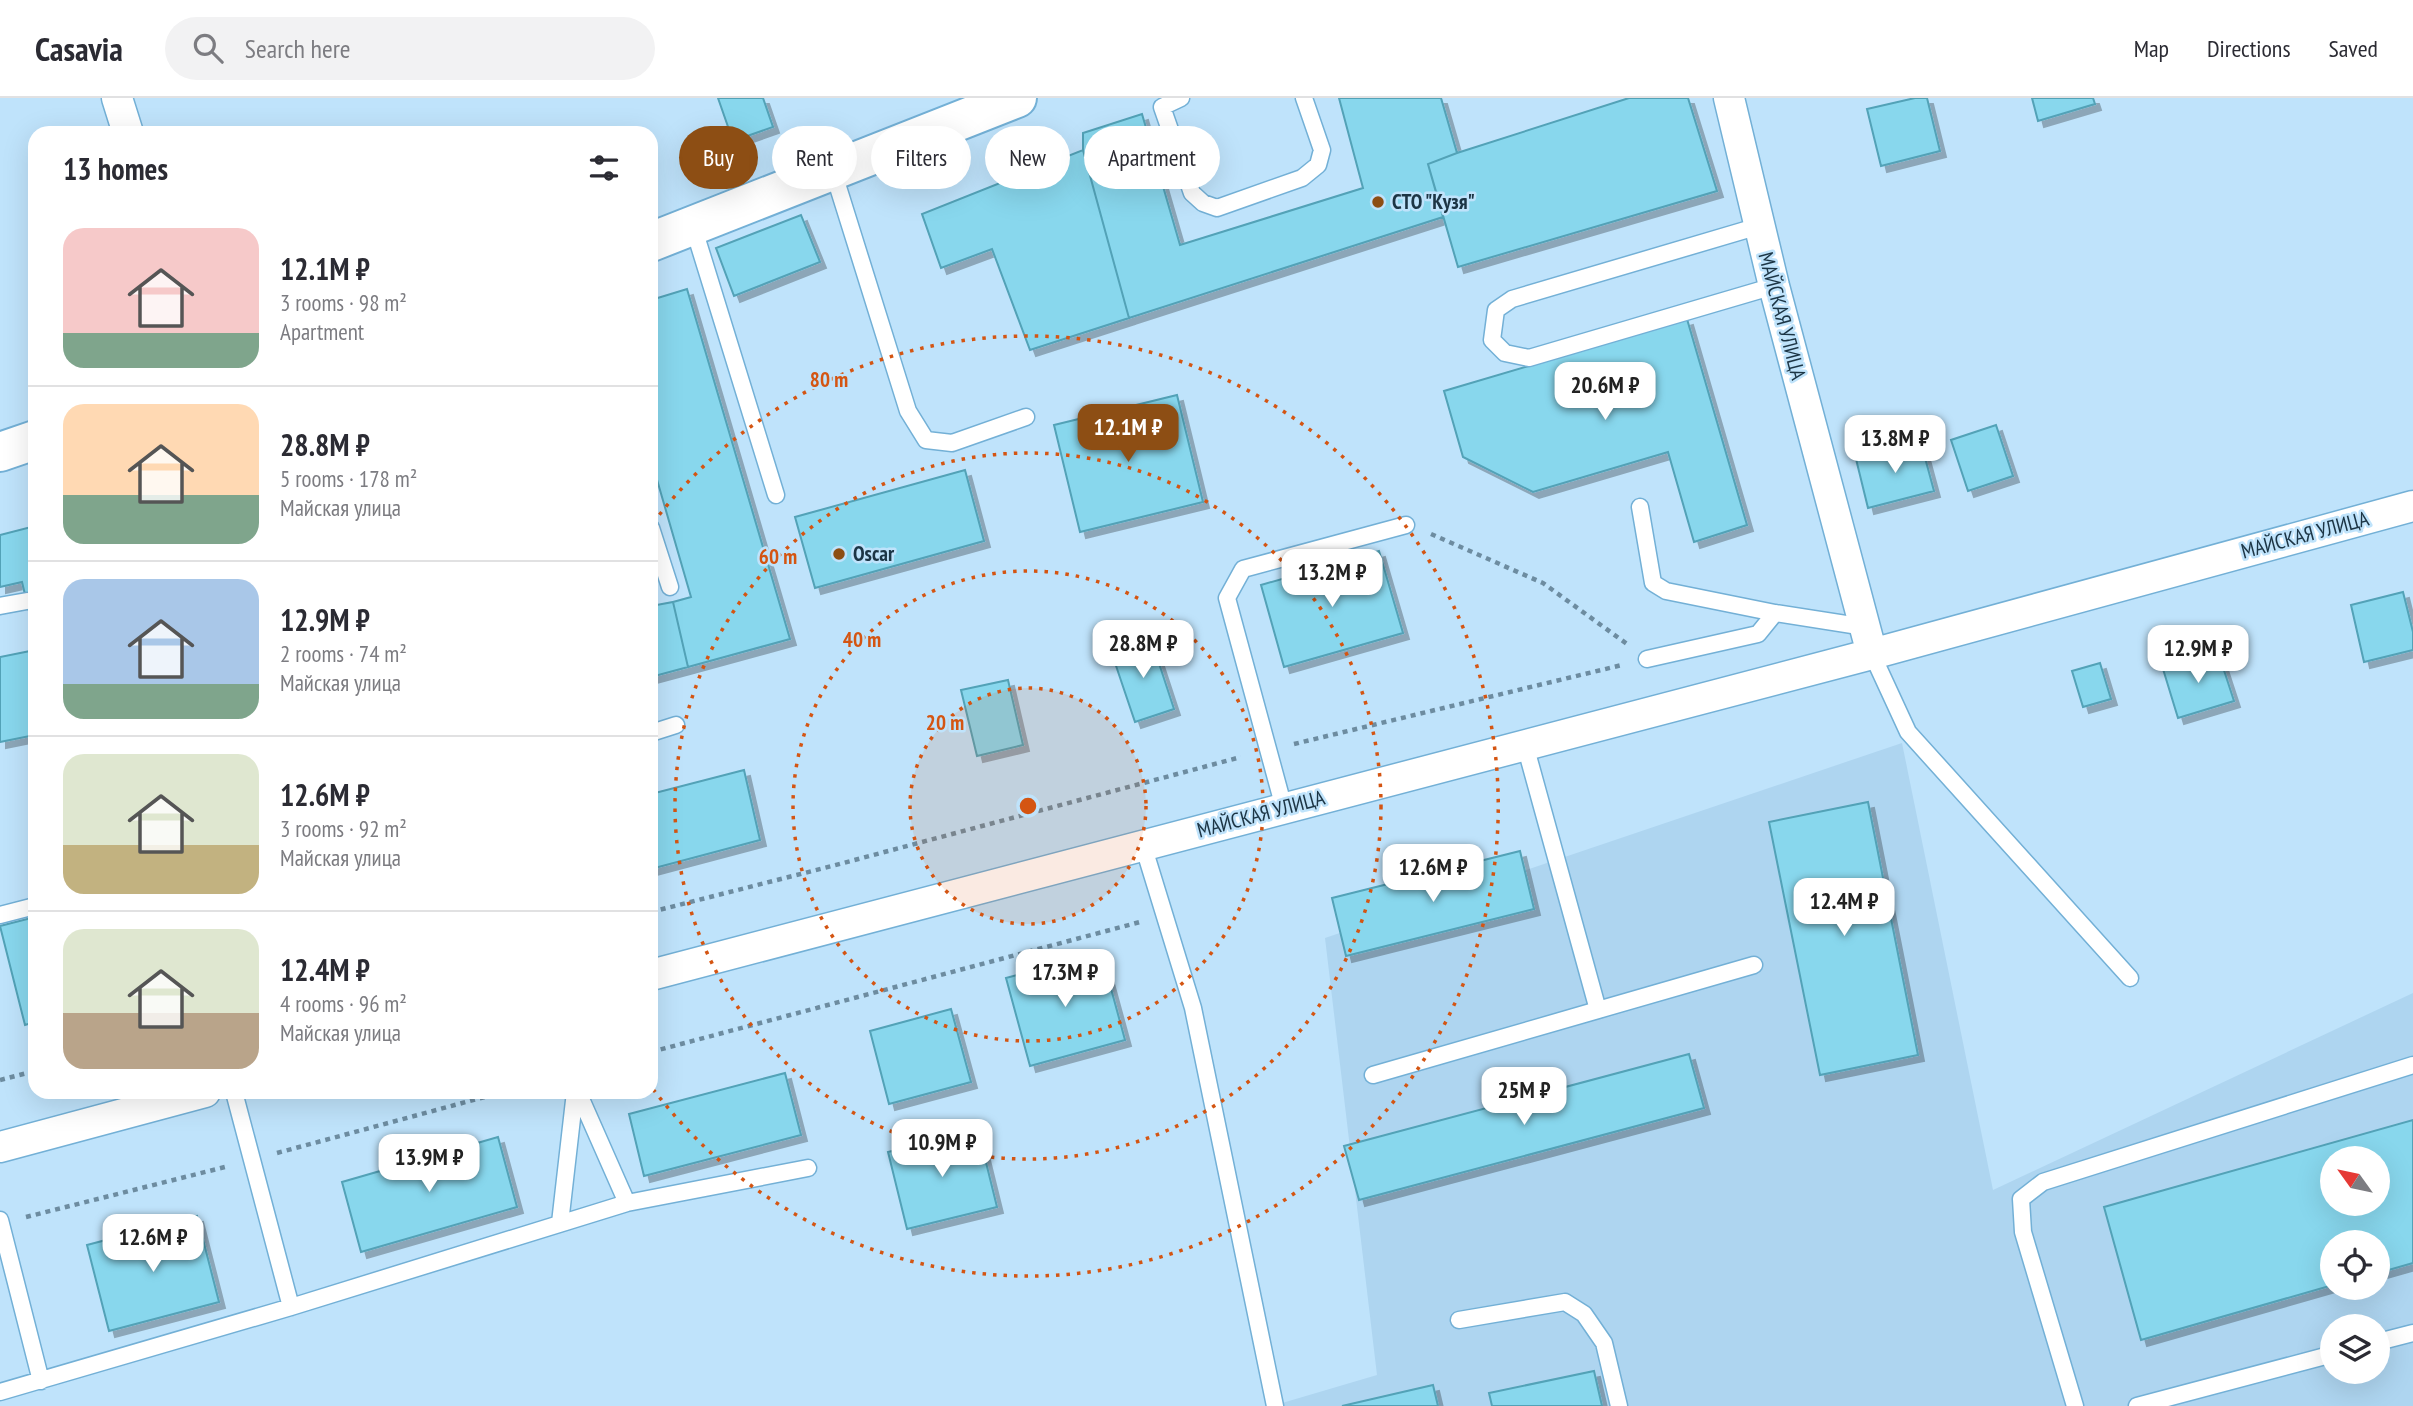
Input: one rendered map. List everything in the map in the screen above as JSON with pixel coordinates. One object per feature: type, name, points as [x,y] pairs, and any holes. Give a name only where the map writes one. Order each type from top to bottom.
[{"type":"main road","points":[[857,161],[1017,98]]},
{"type":"main road","points":[[658,239],[787,189]]},
{"type":"main road","points":[[0,452],[28,442]]},
{"type":"street","points":[[117,98],[126,126]]},
{"type":"street","name":"МАЙСКАЯ УЛИЦА","points":[[1729,98],[1774,286],[1868,640]]},
{"type":"street","name":"МАЙСКАЯ УЛИЦА","points":[[658,973],[1525,745],[1868,640],[2413,506]]},
{"type":"street","points":[[0,1147],[179,1099]]},
{"type":"lane","points":[[1181,98],[1160,102],[1192,193],[1203,203],[1217,208],[1303,178],[1318,165],[1322,149],[1304,98]]},
{"type":"lane","points":[[839,189],[908,411],[926,440],[952,443],[1026,417]]},
{"type":"lane","points":[[693,226],[776,495]]},
{"type":"lane","points":[[1759,226],[1512,299],[1496,310],[1492,340],[1505,353],[1529,358],[1774,286]]},
{"type":"lane","points":[[1640,507],[1653,583],[1666,591],[1775,613],[1868,640],[1908,733],[2130,978]]},
{"type":"lane","points":[[1284,808],[1227,598],[1243,569],[1406,525]]},
{"type":"lane","points":[[658,550],[670,587]]},
{"type":"lane","points":[[0,606],[27,601]]},
{"type":"lane","points":[[1647,659],[1758,634],[1775,613]]},
{"type":"lane","points":[[658,731],[676,725]]},
{"type":"lane","points":[[1525,745],[1598,1010]]},
{"type":"lane","points":[[1143,845],[1193,1008],[1275,1406]]},
{"type":"lane","points":[[0,915],[28,908]]},
{"type":"lane","points":[[1373,1075],[1754,965]]},
{"type":"lane","points":[[2075,1406],[2022,1232],[2021,1199],[2043,1182],[2413,1065]]},
{"type":"lane","points":[[236,1099],[291,1307]]},
{"type":"lane","points":[[560,1223],[576,1099]]},
{"type":"lane","points":[[580,1099],[627,1203]]},
{"type":"lane","points":[[0,1392],[291,1307],[627,1203],[808,1168]]},
{"type":"lane","points":[[0,1220],[41,1381]]},
{"type":"lane","points":[[1459,1320],[1565,1303],[1584,1314],[1604,1343],[1619,1406]]},
{"type":"lane","points":[[2390,1339],[2413,1333]]},
{"type":"lane","points":[[2137,1406],[2320,1357]]},
{"type":"path","points":[[1406,525],[1451,541],[1543,583],[1647,659]]},
{"type":"path","points":[[658,910],[1268,750],[1647,659]]},
{"type":"path","points":[[658,1050],[1165,915]]},
{"type":"path","points":[[0,1080],[28,1073]]},
{"type":"shaded area","points":[[1902,743],[1993,1190],[2413,993],[2413,1406],[1272,1406],[1377,1375],[1325,938]]},
{"type":"building","points":[[718,98],[763,98],[772,127],[758,132],[758,126],[728,126]]},
{"type":"building","name":"СТО \"Кузя\"","points":[[1339,98],[1441,98],[1457,153],[1428,164],[1443,217],[1129,318],[1094,189],[1164,189],[1180,245],[1363,188]]},
{"type":"building","points":[[1629,98],[1688,98],[1717,191],[1458,267],[1428,164]]},
{"type":"building","points":[[1915,98],[1927,98],[1940,151],[1881,166],[1867,109]]},
{"type":"building","points":[[2032,98],[2093,98],[2095,104],[2038,121]]},
{"type":"building","name":"СТО \"Кузя\"","points":[[1142,114],[1145,126],[1105,126]]},
{"type":"building","points":[[1083,150],[1084,189],[1094,189],[1129,318],[1030,350],[992,249],[941,268],[922,214],[985,189],[1070,189],[1070,155]]},
{"type":"building","points":[[801,215],[820,262],[734,296],[716,248]]},
{"type":"building","points":[[687,289],[790,639],[688,667],[673,602],[691,597],[658,483],[658,298]]},
{"type":"building","points":[[1687,319],[1747,525],[1694,542],[1668,452],[1533,492],[1463,457],[1444,391]]},
{"type":"building","points":[[1177,395],[1203,502],[1080,532],[1054,425]]},
{"type":"building","points":[[1996,425],[2013,476],[1968,491],[1951,440]]},
{"type":"building","points":[[1921,443],[1934,491],[1868,508],[1856,459]]},
{"type":"building","points":[[965,470],[984,541],[815,588],[795,517]]},
{"type":"building","points":[[28,528],[28,607],[22,582],[0,587],[0,535]]},
{"type":"building","points":[[1379,551],[1403,633],[1284,667],[1261,585]]},
{"type":"building","points":[[2403,592],[2413,632],[2413,650],[2364,662],[2351,605]]},
{"type":"building","points":[[673,602],[688,667],[658,675],[658,605]]},
{"type":"building","points":[[1151,639],[1174,709],[1135,722],[1111,651]]},
{"type":"building","points":[[28,651],[28,736],[0,742],[0,657]]},
{"type":"building","points":[[2218,652],[2234,701],[2178,718],[2163,669]]},
{"type":"building","points":[[2100,663],[2111,699],[2083,707],[2072,671]]},
{"type":"building","points":[[1008,680],[1023,745],[977,756],[961,690]]},
{"type":"building","points":[[744,770],[760,840],[658,867],[658,792]]},
{"type":"building","points":[[1868,802],[1918,1055],[1820,1075],[1769,822]]},
{"type":"building","points":[[1520,851],[1534,909],[1346,956],[1332,898]]},
{"type":"building","points":[[28,919],[28,1024],[25,1025],[0,926]]},
{"type":"building","points":[[1101,952],[1125,1040],[1030,1066],[1006,978]]},
{"type":"building","points":[[951,1009],[971,1082],[889,1104],[870,1031]]},
{"type":"building","points":[[1689,1054],[1704,1108],[1359,1200],[1344,1146]]},
{"type":"building","points":[[785,1073],[801,1135],[644,1176],[629,1114]]},
{"type":"building","points":[[2413,1120],[2413,1263],[2390,1270],[2390,1230],[2320,1230],[2320,1289],[2141,1340],[2104,1207],[2320,1146],[2320,1216],[2390,1216],[2390,1146],[2321,1146]]},
{"type":"building","points":[[978,1130],[997,1207],[907,1229],[888,1152]]},
{"type":"building","points":[[498,1137],[517,1207],[361,1252],[342,1182]]},
{"type":"building","points":[[197,1216],[219,1302],[109,1331],[87,1245]]},
{"type":"building","points":[[1594,1371],[1602,1406],[1492,1406],[1489,1393]]},
{"type":"building","points":[[1433,1385],[1438,1406],[1342,1406]]},
{"type":"place","name":"СТО \"Кузя\"","points":[[1378,202]]},
{"type":"place","name":"Oscar","points":[[839,554]]}]
